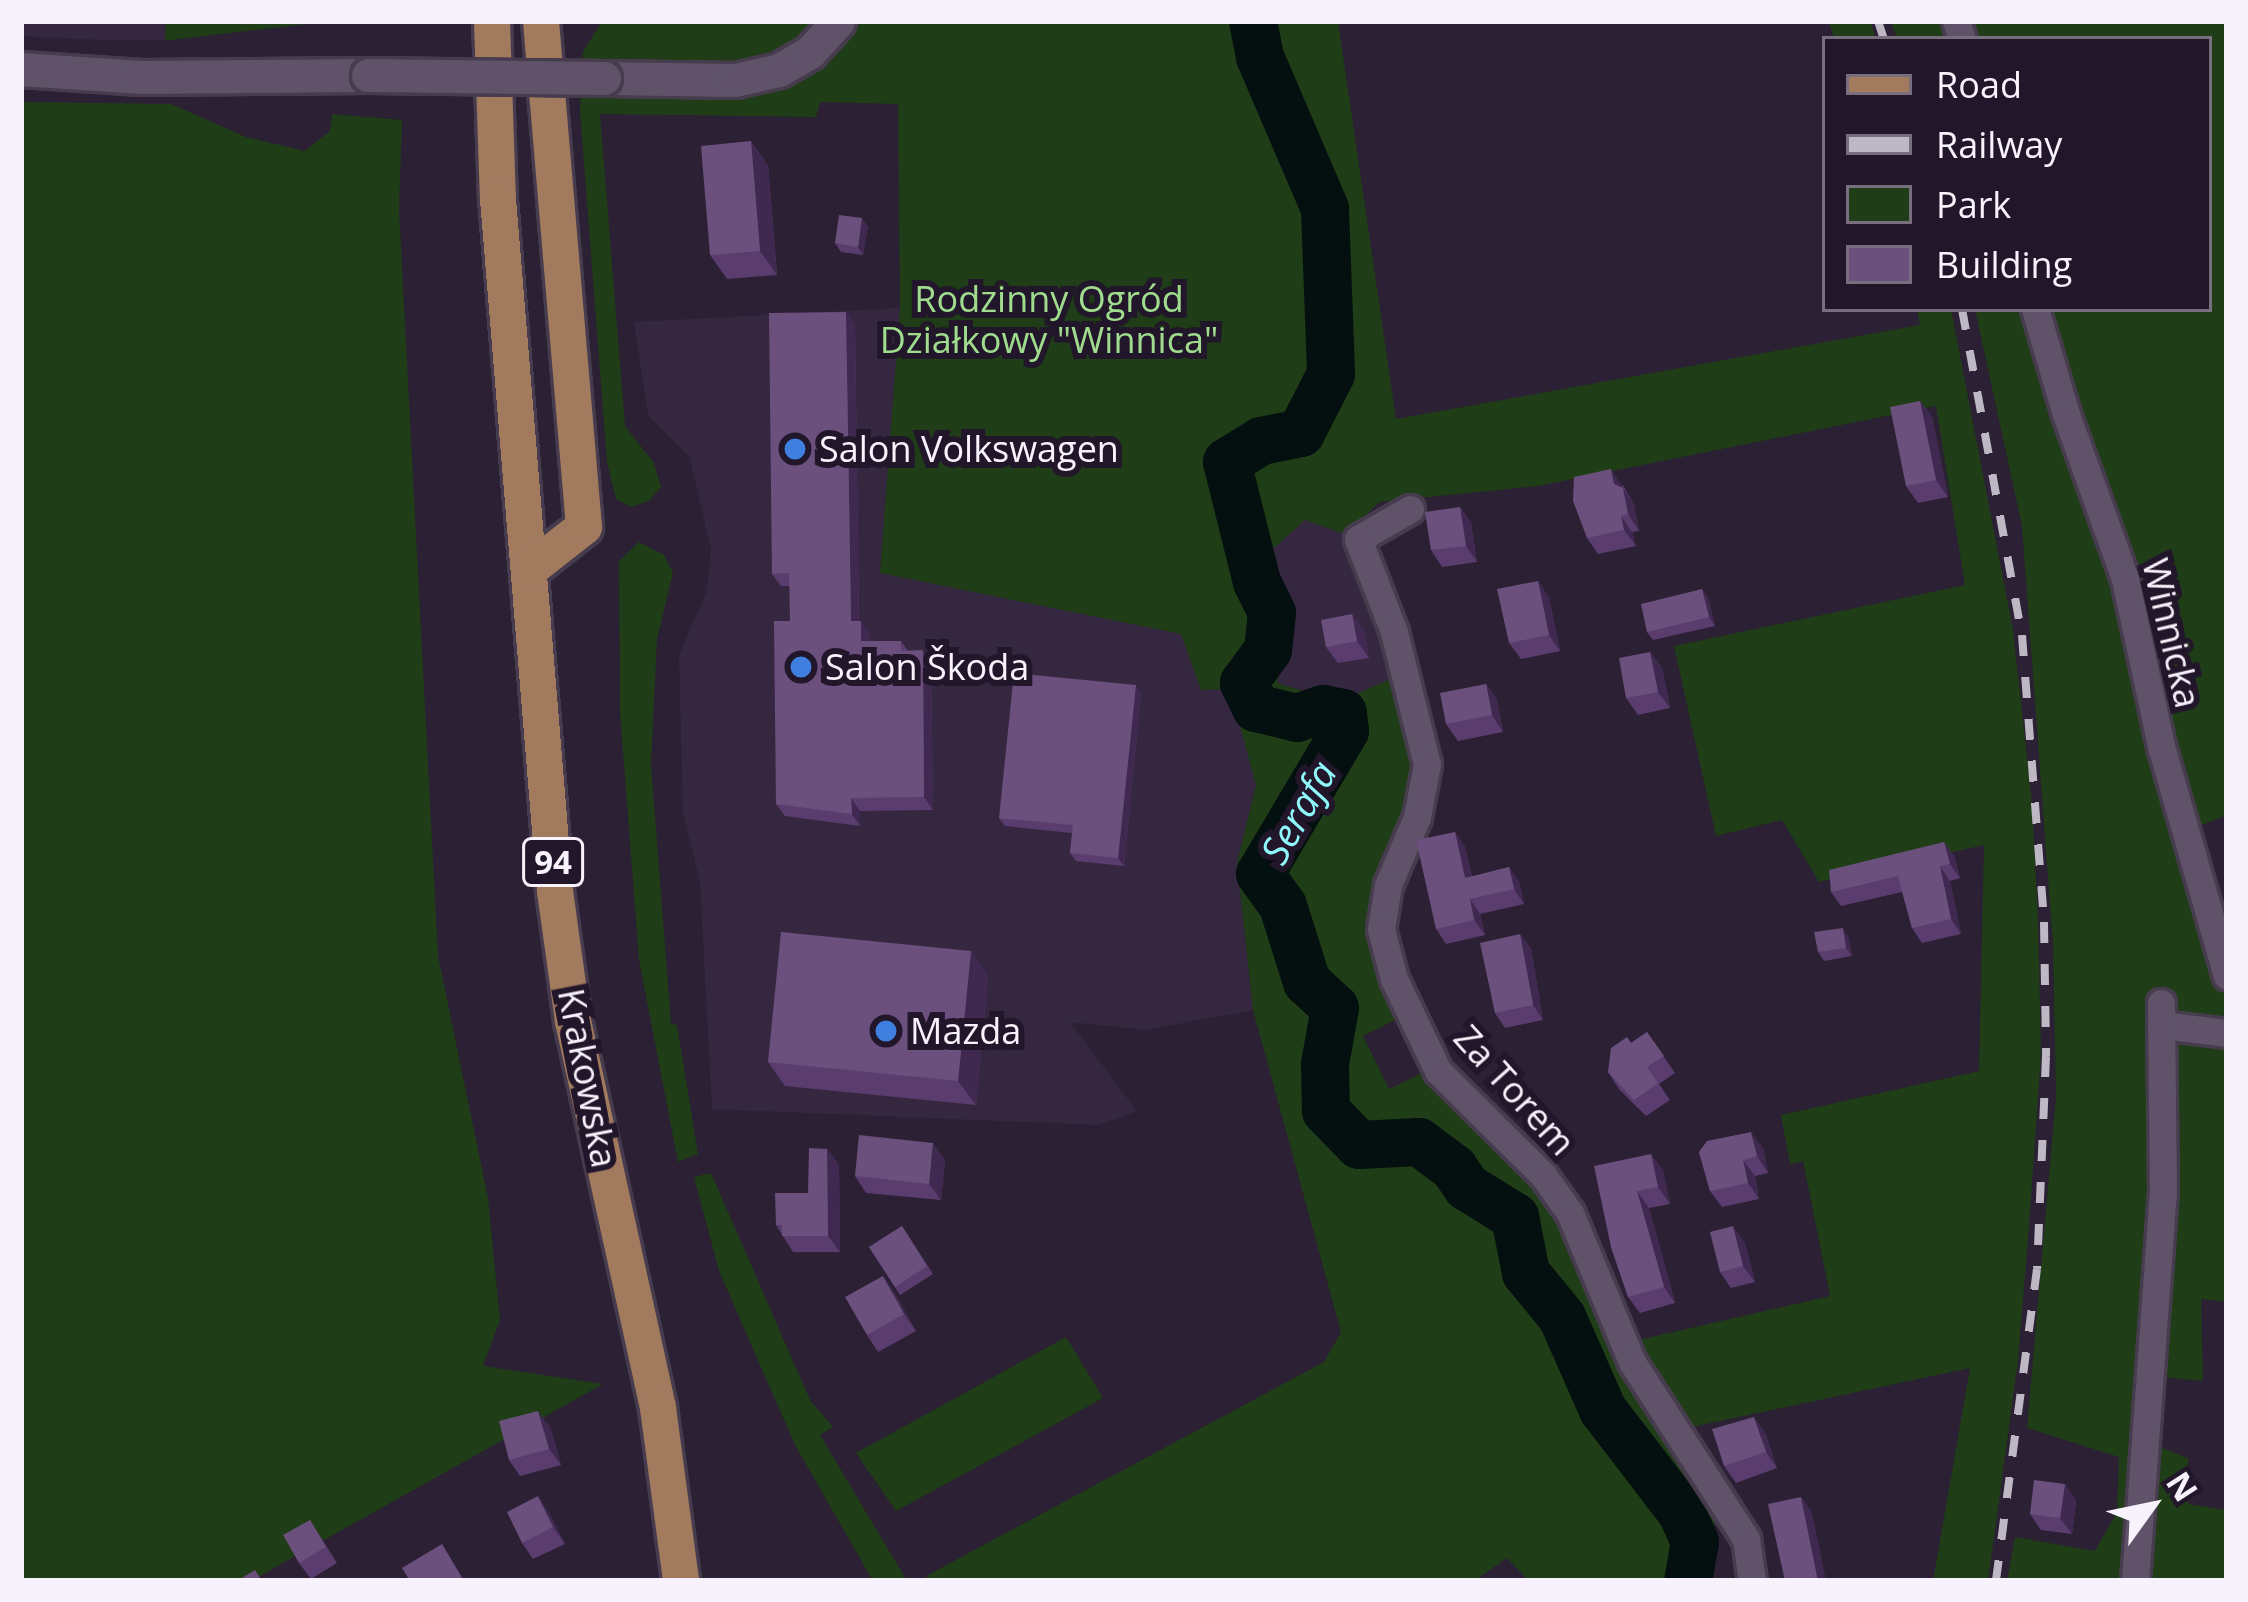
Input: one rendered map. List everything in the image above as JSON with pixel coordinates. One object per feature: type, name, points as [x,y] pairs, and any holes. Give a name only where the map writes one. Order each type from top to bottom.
[{"type":"main road","name":"Krakowska","points":[[492,21],[498,199],[555,891],[573,1021],[658,1408],[681,1581]]},
{"type":"main road","points":[[529,570],[584,527],[541,21]]},
{"type":"street","points":[[21,69],[141,77],[735,80],[779,70],[810,52],[838,21]]},
{"type":"street","name":"Winnicka","points":[[2037,312],[2125,578],[2161,746],[2227,976]]},
{"type":"street","name":"Za Torem","points":[[1410,509],[1358,539],[1394,632],[1427,764],[1417,817],[1388,885],[1381,929],[1394,979],[1438,1071],[1525,1155],[1562,1200],[1583,1238],[1632,1362],[1746,1539],[1752,1581]]},
{"type":"street","points":[[2135,1581],[2160,1255],[2161,1014],[2227,1033]]},
{"type":"shaded area","points":[[21,21],[166,21],[165,40],[21,36]]},
{"type":"shaded area","points":[[900,308],[880,573],[1182,634],[1201,690],[1230,689],[1256,785],[1237,863],[1253,1010],[1145,1030],[1070,1022],[1137,1111],[1099,1125],[712,1109],[700,882],[683,813],[679,655],[706,593],[711,549],[689,456],[648,415],[634,322]]},
{"type":"shaded area","points":[[1305,520],[1345,534],[1395,677],[1338,702],[1277,683],[1290,625],[1265,556]]},
{"type":"green space","points":[[166,21],[332,21],[165,40]]},
{"type":"green space","name":"Rodzinny Ogród Działkowy \"Winnica\"","points":[[602,21],[1338,21],[1396,419],[1920,325],[1918,312],[1952,312],[2013,630],[2032,803],[2038,919],[2041,1054],[2029,1226],[2018,1361],[1988,1581],[1933,1581],[1970,1368],[1687,1428],[1634,1341],[1830,1296],[1803,1161],[1790,1164],[1781,1115],[1979,1071],[1984,845],[1819,882],[1782,820],[1716,836],[1674,646],[1965,585],[1936,406],[1538,486],[1380,502],[1345,534],[1305,520],[1265,556],[1290,625],[1277,683],[1338,702],[1395,677],[1418,762],[1408,813],[1377,895],[1403,1016],[1363,1036],[1389,1089],[1430,1069],[1548,1192],[1639,1398],[1711,1509],[1715,1524],[1699,1570],[1703,1581],[1529,1581],[1507,1558],[1474,1581],[929,1581],[926,1576],[1324,1362],[1341,1332],[1253,1010],[1237,863],[1256,785],[1230,689],[1201,690],[1181,634],[880,573],[900,308],[898,104],[820,102],[816,117],[600,114],[625,426],[654,463],[661,487],[649,501],[631,507],[616,499],[607,462],[580,111],[583,52]]},
{"type":"green space","points":[[1829,21],[1870,21],[1875,36],[1833,36]]},
{"type":"green space","points":[[1891,21],[1947,21],[1951,36],[1896,36]]},
{"type":"green space","points":[[1963,21],[2227,21],[2227,815],[2192,829],[2157,665],[2165,648],[2157,609],[2143,597],[2052,312],[2212,312],[2212,36],[1968,36]]},
{"type":"green space","points":[[21,102],[171,104],[246,137],[305,151],[330,131],[332,114],[402,120],[399,209],[438,956],[488,1198],[500,1320],[483,1366],[603,1384],[251,1581],[21,1581]]},
{"type":"green space","points":[[1976,312],[2026,312],[2116,581],[2227,1006],[2227,1302],[2201,1299],[2203,1381],[2149,1376],[2152,1444],[2188,1458],[2188,1504],[2227,1510],[2227,1581],[2007,1581],[2015,1537],[2095,1551],[2117,1512],[2119,1457],[2027,1428],[2056,1096],[2053,945],[2022,526]]},
{"type":"green space","points":[[639,542],[664,555],[673,573],[657,639],[651,765],[671,1023],[677,1025],[698,1154],[678,1162],[639,960],[620,712],[619,561]]},
{"type":"green space","points":[[711,1173],[810,1400],[833,1427],[820,1435],[907,1581],[873,1581],[795,1445],[719,1271],[694,1177]]},
{"type":"green space","points":[[1066,1337],[1103,1398],[896,1511],[856,1453]]},
{"type":"building","points":[[751,141],[760,251],[710,255],[701,146]]},
{"type":"building","points":[[839,215],[862,218],[858,247],[835,243]]},
{"type":"building","points":[[846,312],[851,621],[861,621],[861,641],[901,641],[901,651],[923,650],[924,797],[851,798],[852,814],[776,804],[774,621],[790,621],[789,573],[772,574],[769,313]]},
{"type":"building","points":[[1920,401],[1936,480],[1906,486],[1890,407]]},
{"type":"building","points":[[1611,469],[1614,484],[1623,488],[1628,514],[1621,516],[1624,530],[1587,538],[1573,501],[1574,477]]},
{"type":"building","points":[[1460,507],[1466,546],[1431,550],[1425,512]]},
{"type":"building","points":[[1538,581],[1549,635],[1509,643],[1497,589]]},
{"type":"building","points":[[1702,589],[1709,617],[1647,632],[1641,604]]},
{"type":"building","points":[[1352,614],[1357,641],[1326,647],[1321,620]]},
{"type":"building","points":[[1650,652],[1658,692],[1626,698],[1619,658]]},
{"type":"building","points":[[1014,673],[1136,685],[1118,858],[1070,853],[1073,825],[999,818]]},
{"type":"building","points":[[1486,684],[1492,715],[1446,724],[1440,693]]},
{"type":"building","points":[[1455,832],[1465,878],[1509,867],[1514,889],[1470,899],[1474,920],[1436,929],[1416,840]]},
{"type":"building","points":[[1944,842],[1950,864],[1940,866],[1951,919],[1912,928],[1898,876],[1831,892],[1829,870]]},
{"type":"building","points":[[1843,928],[1846,948],[1818,952],[1814,932]]},
{"type":"building","name":"Mazda","points":[[781,932],[971,951],[958,1081],[768,1062]]},
{"type":"building","points":[[1520,934],[1533,1005],[1495,1013],[1480,943]]},
{"type":"building","points":[[1647,1032],[1664,1056],[1647,1067],[1658,1083],[1634,1100],[1608,1072],[1611,1048]]},
{"type":"building","points":[[1751,1132],[1757,1156],[1743,1160],[1748,1183],[1710,1191],[1699,1152],[1707,1141]]},
{"type":"building","points":[[859,1135],[933,1143],[929,1184],[855,1176]]},
{"type":"building","points":[[809,1148],[827,1149],[828,1236],[782,1236],[782,1225],[776,1225],[775,1193],[808,1193]]},
{"type":"building","points":[[1651,1154],[1658,1187],[1637,1191],[1664,1287],[1628,1297],[1611,1247],[1594,1166]]},
{"type":"building","points":[[902,1226],[927,1266],[895,1287],[869,1247]]},
{"type":"building","points":[[1733,1226],[1743,1266],[1720,1272],[1710,1232]]},
{"type":"building","points":[[883,1276],[904,1314],[867,1335],[845,1297]]},
{"type":"building","points":[[538,1411],[549,1449],[509,1460],[499,1421]]},
{"type":"building","points":[[1754,1417],[1766,1452],[1724,1466],[1712,1429]]},
{"type":"building","points":[[2034,1480],[2065,1484],[2060,1518],[2030,1514]]},
{"type":"building","points":[[538,1496],[553,1527],[522,1543],[507,1512]]},
{"type":"building","points":[[1801,1497],[1818,1581],[1785,1581],[1768,1504]]},
{"type":"building","points":[[310,1520],[326,1547],[299,1563],[283,1535]]},
{"type":"building","points":[[442,1544],[464,1581],[410,1581],[402,1568]]},
{"type":"building","points":[[255,1570],[262,1581],[237,1581]]},
{"type":"waterway","name":"Serafa","points":[[1253,21],[1260,57],[1325,209],[1331,374],[1301,433],[1261,441],[1227,462],[1257,582],[1272,613],[1268,650],[1244,683],[1256,708],[1297,718],[1323,709],[1343,713],[1345,731],[1260,874],[1283,906],[1307,982],[1335,1008],[1325,1064],[1326,1111],[1359,1145],[1419,1142],[1454,1168],[1467,1187],[1515,1217],[1526,1273],[1562,1317],[1603,1410],[1682,1513],[1695,1542],[1688,1581]]},
{"type":"railway","points":[[1878,21],[1883,36]]},
{"type":"railway","points":[[1963,312],[2022,635],[2044,922],[2046,1056],[2037,1269],[1996,1581]]},
{"type":"place","name":"Salon Volkswagen","points":[[795,449]]},
{"type":"place","name":"Salon Škoda","points":[[801,667]]},
{"type":"place","name":"Mazda","points":[[886,1031]]}]
